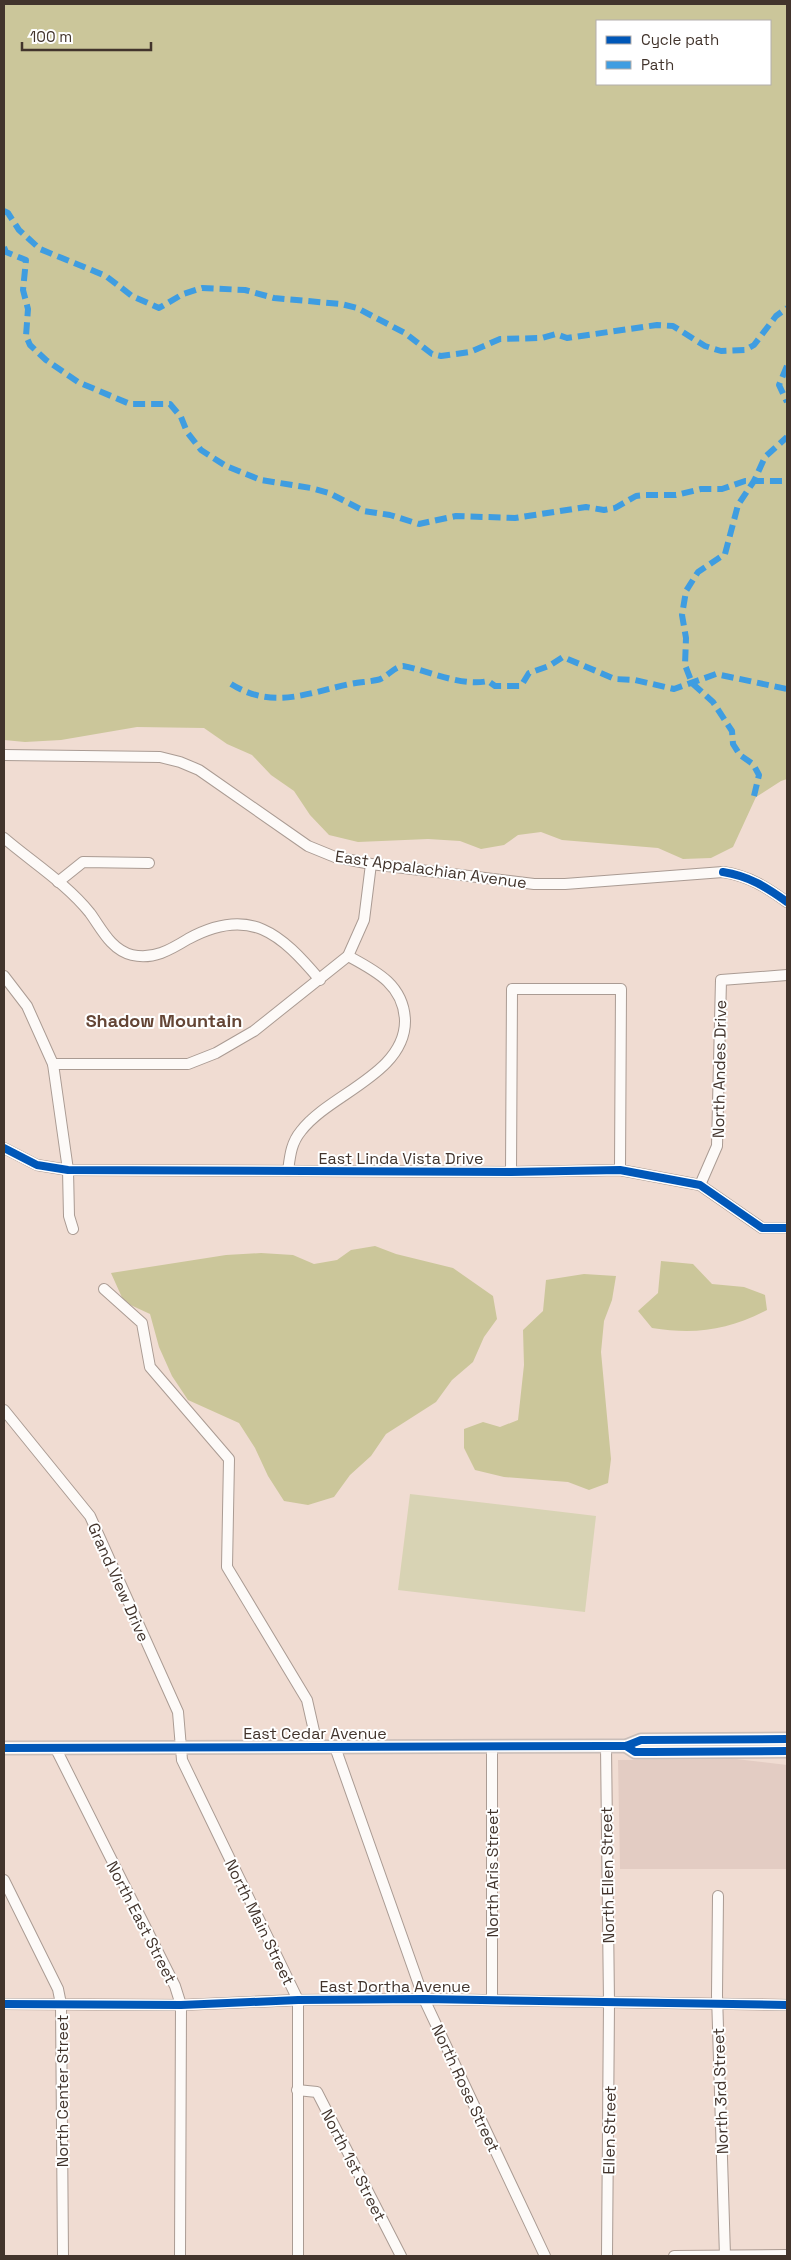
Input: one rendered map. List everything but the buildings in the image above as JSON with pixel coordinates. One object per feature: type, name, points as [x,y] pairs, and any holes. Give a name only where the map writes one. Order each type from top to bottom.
[{"type":"main road","name":"East Cedar Avenue","points":[[4,1748],[626,1746],[641,1740],[787,1740]]},
{"type":"main road","name":"East Cedar Avenue","points":[[626,1746],[635,1752],[787,1751]]},
{"type":"main road","points":[[770,1752],[787,1756]]},
{"type":"street","name":"East Appalachian Avenue","points":[[4,755],[160,756],[199,770],[308,846],[335,857],[371,864],[534,884],[565,884],[723,872],[741,874],[755,880],[787,902]]},
{"type":"street","points":[[4,838],[75,896],[115,946],[130,954],[149,956],[167,951],[212,928],[229,924],[245,924],[262,929],[280,938],[294,949],[320,980]]},
{"type":"street","points":[[58,882],[83,862],[149,863]]},
{"type":"street","points":[[54,1064],[188,1064],[202,1060],[254,1031],[348,956],[364,920],[371,864]]},
{"type":"street","points":[[288,1171],[295,1139],[301,1130],[318,1114],[387,1063],[398,1050],[402,1038],[404,1013],[397,991],[378,972],[348,956]]},
{"type":"street","name":"North Andes Drive","points":[[700,1185],[717,1146],[721,980],[787,975]]},
{"type":"street","points":[[4,976],[27,1006],[54,1064],[68,1170],[68,1216],[72,1229]]},
{"type":"street","points":[[511,1172],[512,989],[621,989],[620,1170]]},
{"type":"street","name":"East Linda Vista Drive","points":[[4,1148],[37,1165],[68,1170],[511,1172],[620,1170],[700,1185],[762,1228],[787,1228]]},
{"type":"street","points":[[104,1288],[142,1323],[150,1367],[229,1459],[227,1567],[307,1700],[314,1731],[314,1748]]},
{"type":"street","name":"Grand View Drive","points":[[4,1410],[90,1516],[172,1695],[178,1712],[181,1747]]},
{"type":"street","name":"North Aris Street","points":[[492,1746],[492,2000]]},
{"type":"street","name":"North Ellen Street","points":[[606,1746],[610,2003]]},
{"type":"street","name":"North Main Street","points":[[181,1747],[182,1760],[298,2000],[298,2256]]},
{"type":"street","name":"North Rose Street","points":[[335,1747],[424,2000],[545,2256]]},
{"type":"street","name":"North East Street","points":[[56,1749],[175,1986],[181,2005],[180,2256]]},
{"type":"street","name":"North Center Street","points":[[4,1880],[58,1989],[61,2004],[63,2256]]},
{"type":"street","name":"North 3rd Street","points":[[718,1896],[717,2005],[724,2255]]},
{"type":"street","name":"East Dortha Avenue","points":[[4,2004],[181,2005],[298,2000],[492,2000],[787,2005]]},
{"type":"street","name":"Ellen Street","points":[[607,2256],[610,2003]]},
{"type":"street","name":"North 1st Street","points":[[297,2090],[317,2092],[401,2256]]},
{"type":"street","points":[[674,2256],[787,2255]]},
{"type":"shaded area","points":[[4,4],[787,4],[787,779],[756,797],[733,847],[711,858],[683,859],[658,848],[562,840],[541,832],[518,835],[504,845],[481,849],[460,841],[428,839],[358,842],[329,835],[310,815],[294,791],[271,775],[252,755],[227,744],[204,728],[137,727],[61,740],[25,742],[4,740]]},
{"type":"shaded area","points":[[375,1246],[396,1254],[453,1268],[493,1296],[497,1319],[484,1337],[473,1362],[452,1380],[436,1402],[386,1434],[371,1456],[350,1475],[334,1497],[308,1505],[284,1501],[239,1423],[188,1400],[172,1376],[159,1347],[150,1314],[124,1302],[111,1273],[226,1255],[261,1253],[293,1255],[314,1264],[337,1260],[351,1250]]},
{"type":"shaded area","points":[[661,1261],[693,1264],[712,1284],[744,1287],[765,1295],[767,1310],[739,1322],[711,1329],[683,1331],[652,1328],[638,1311],[658,1293]]},
{"type":"shaded area","points":[[584,1274],[616,1276],[612,1300],[604,1321],[601,1352],[611,1459],[608,1483],[589,1490],[568,1482],[504,1477],[475,1470],[464,1448],[464,1429],[483,1422],[500,1427],[518,1420],[524,1365],[523,1330],[543,1311],[546,1280]]},
{"type":"shaded area","points":[[410,1494],[596,1516],[585,1612],[398,1590]]},
{"type":"shaded area","points":[[736,1759],[787,1765],[787,1869],[620,1869],[618,1760]]},
{"type":"marked path","points":[[4,211],[8,213],[19,230],[40,249],[106,276],[132,296],[159,308],[183,294],[202,288],[245,290],[274,298],[341,304],[357,308],[405,333],[432,354],[441,356],[470,352],[500,339],[542,338],[556,334],[567,338],[657,325],[673,326],[705,346],[721,351],[745,350],[754,345],[776,316],[787,308]]},
{"type":"marked path","points":[[4,247],[6,252],[26,260],[23,290],[28,309],[26,336],[30,345],[46,360],[78,382],[130,404],[170,404],[181,417],[187,432],[201,450],[226,466],[261,480],[311,488],[329,493],[364,511],[390,515],[419,524],[456,516],[515,518],[586,507],[604,510],[615,508],[636,496],[676,495],[701,489],[722,489],[745,481],[787,481]]},
{"type":"marked path","points":[[787,366],[779,385],[787,402]]},
{"type":"marked path","points":[[754,796],[759,775],[753,764],[740,755],[733,744],[732,731],[713,702],[692,683],[685,665],[686,638],[682,615],[686,591],[698,572],[725,554],[738,505],[754,481],[765,457],[787,437]]},
{"type":"marked path","points":[[231,684],[246,692],[261,696],[290,697],[377,680],[396,668],[403,666],[468,682],[488,681],[495,686],[521,686],[529,673],[549,666],[563,657],[615,679],[635,680],[674,689],[716,674],[787,689]]},
{"type":"cycle path","points":[[723,872],[741,876],[757,883],[787,902]]},
{"type":"cycle path","points":[[4,1148],[37,1165],[68,1170],[511,1172],[620,1170],[700,1185],[762,1228],[787,1228]]},
{"type":"cycle path","points":[[4,1748],[626,1746],[641,1740],[787,1739]]},
{"type":"cycle path","points":[[626,1746],[635,1752],[787,1751]]},
{"type":"cycle path","points":[[4,2004],[181,2005],[298,2000],[424,1999],[787,2005]]},
{"type":"district","name":"Shadow Mountain","points":[[164,1021]]}]
